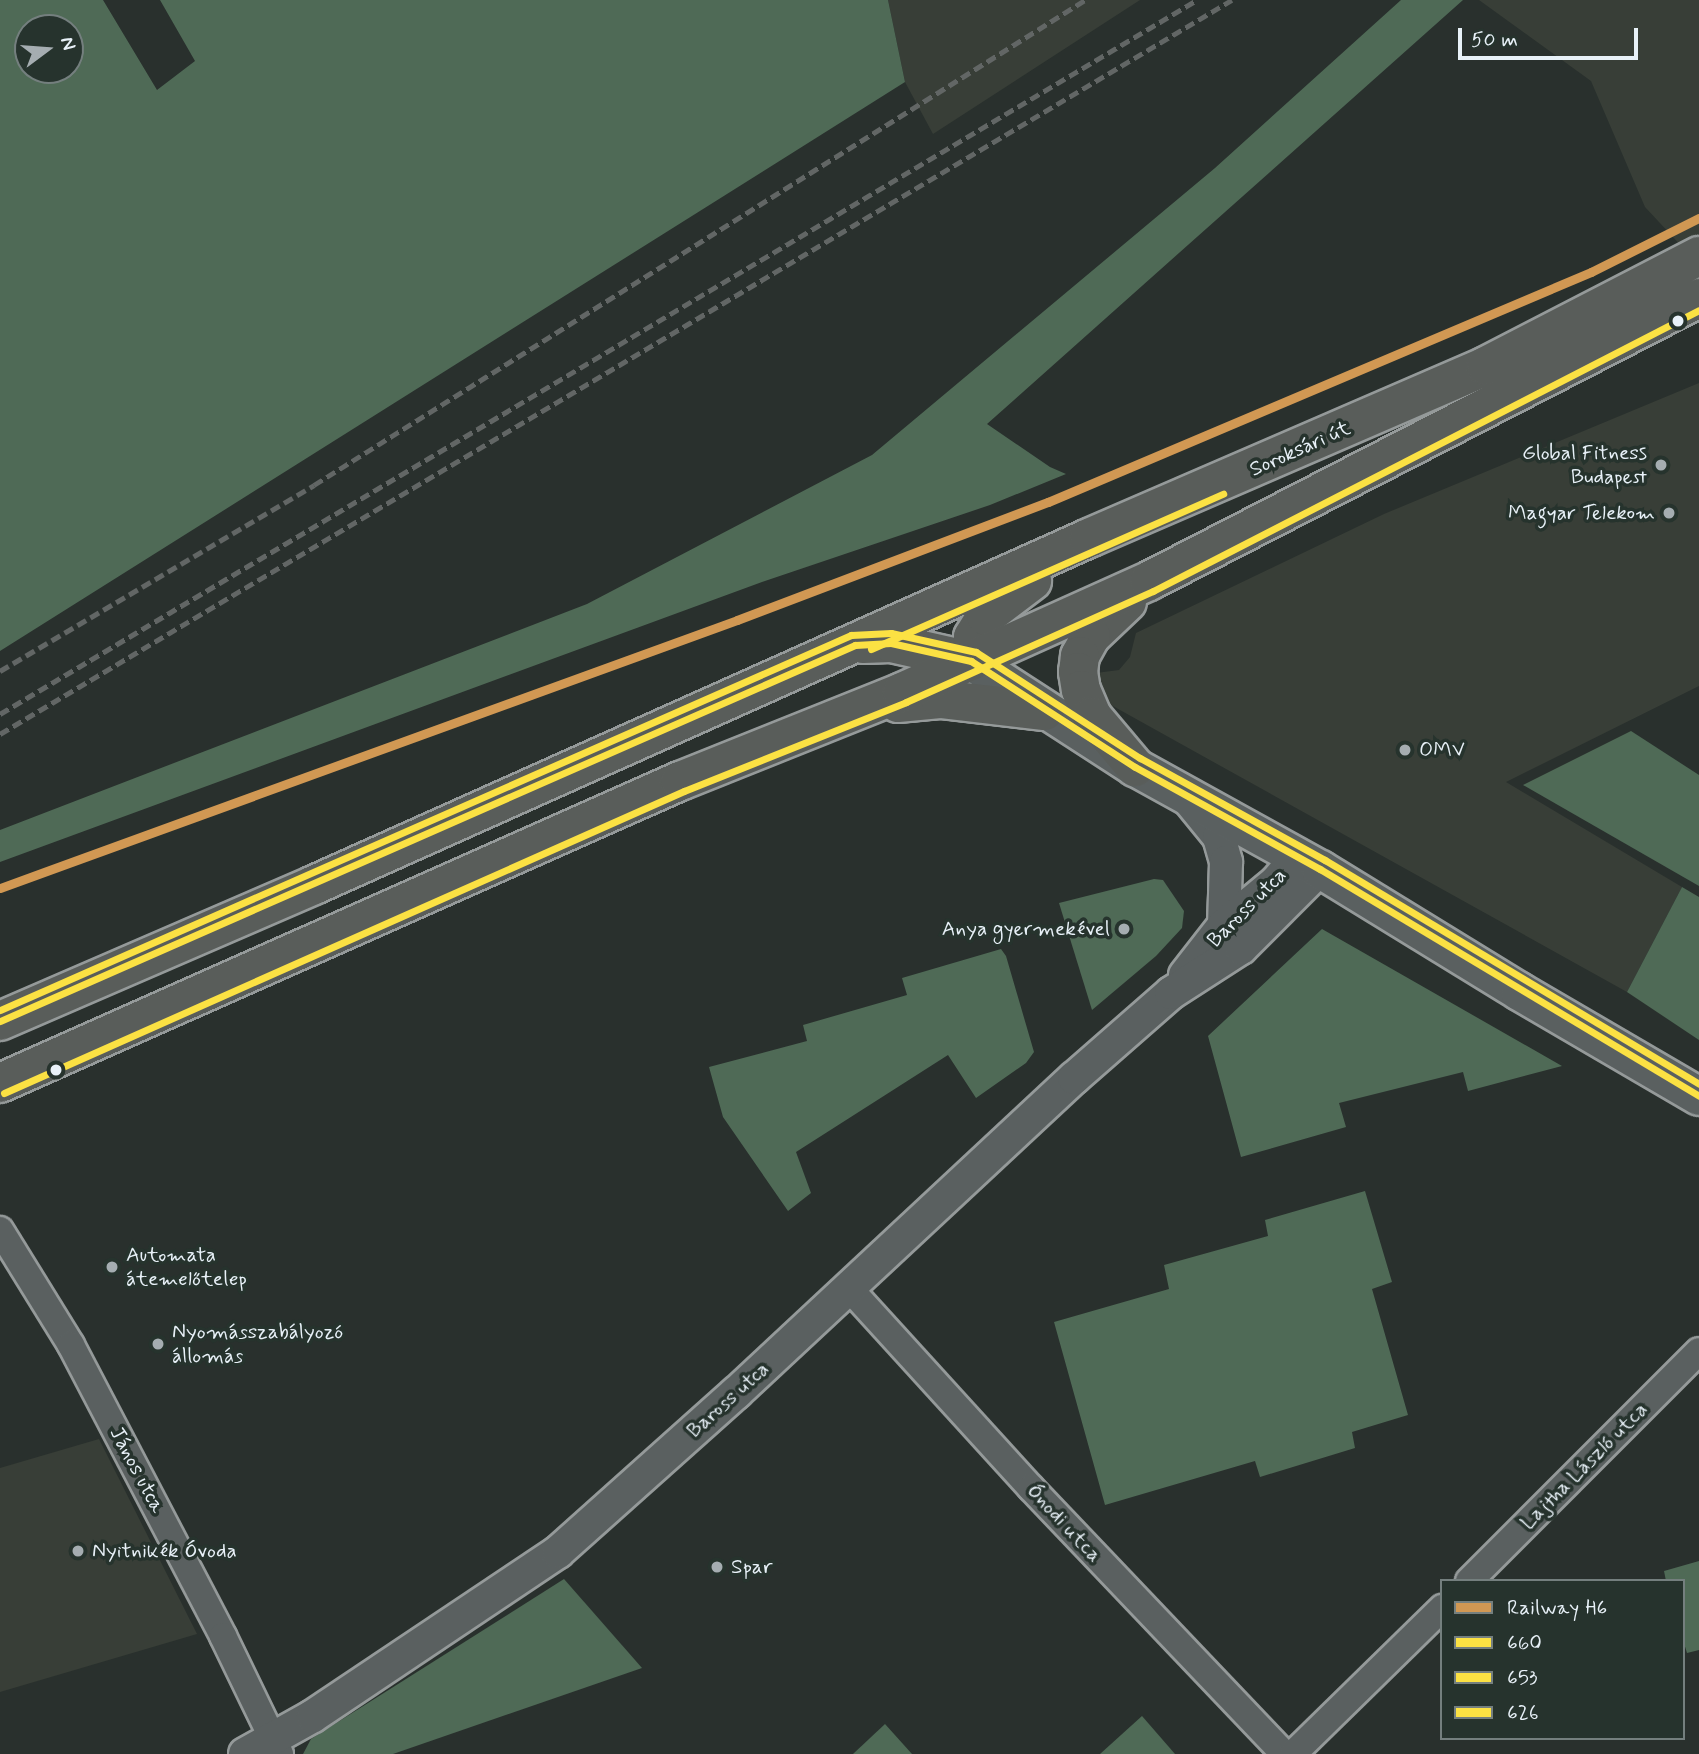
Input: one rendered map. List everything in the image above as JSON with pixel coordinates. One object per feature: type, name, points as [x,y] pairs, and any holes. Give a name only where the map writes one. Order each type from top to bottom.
[{"type":"main road","name":"Soroksári út","points":[[0,1021],[855,645],[1089,538],[1486,366],[1699,256]]},
{"type":"main road","points":[[0,1083],[680,781],[971,661],[1149,581],[1699,298]]},
{"type":"main road","points":[[971,661],[973,637],[986,616],[1089,538]]},
{"type":"main road","points":[[1135,766],[1093,716],[1081,690],[1078,672],[1080,656],[1091,636],[1149,581]]},
{"type":"main road","points":[[855,645],[891,643],[971,661],[1044,711],[1135,766],[1309,862],[1518,991],[1699,1096]]},
{"type":"main road","points":[[855,709],[940,699],[1044,711]]},
{"type":"street","points":[[1183,792],[1219,837],[1227,874],[1224,925]]},
{"type":"street","name":"Baross utca","points":[[1171,993],[1224,925],[1276,882],[1309,862]]},
{"type":"street","name":"Baross utca","points":[[245,1754],[277,1746],[313,1716],[558,1552],[849,1288],[1074,1078],[1171,993],[1241,948],[1309,862]]},
{"type":"street","name":"János utca","points":[[0,1230],[71,1345],[223,1636],[277,1746]]},
{"type":"street","name":"Ónodi utca","points":[[849,1288],[1031,1488],[1284,1754]]},
{"type":"street","name":"Lajtha László utca","points":[[1471,1579],[1699,1351]]},
{"type":"street","points":[[1293,1754],[1440,1610]]},
{"type":"shaded area","points":[[888,0],[1140,0],[933,134],[905,82]]},
{"type":"shaded area","points":[[1479,0],[1699,0],[1699,265],[1645,207],[1591,81]]},
{"type":"shaded area","points":[[1699,383],[1699,686],[1506,782],[1682,887],[1627,992],[1102,700],[1096,673],[1119,670],[1130,657],[1136,633],[1384,514]]},
{"type":"shaded area","name":"Nyitnikék Óvoda","points":[[99,1439],[197,1634],[0,1692],[0,1468]]},
{"type":"green space","points":[[0,0],[103,0],[157,90],[195,61],[160,0],[888,0],[905,82],[0,651]]},
{"type":"green space","points":[[1401,0],[1463,0],[987,424],[1050,467],[1066,474],[990,505],[762,582],[0,862],[0,830],[587,604],[872,455],[1215,168]]},
{"type":"green space","points":[[1631,731],[1699,775],[1699,886],[1523,785]]},
{"type":"green space","points":[[1154,879],[1163,880],[1184,911],[1182,928],[1156,956],[1092,1010],[1059,903]]},
{"type":"green space","points":[[1682,887],[1699,897],[1699,1040],[1627,992]]},
{"type":"green space","points":[[1322,929],[1562,1066],[1468,1091],[1463,1072],[1339,1103],[1346,1127],[1241,1157],[1208,1036]]},
{"type":"green space","points":[[1001,949],[1006,956],[1034,1052],[1026,1063],[976,1098],[948,1055],[796,1152],[811,1193],[788,1211],[723,1117],[709,1067],[807,1041],[803,1025],[907,995],[902,978]]},
{"type":"green space","points":[[1365,1191],[1392,1282],[1372,1289],[1408,1415],[1352,1432],[1355,1448],[1260,1477],[1255,1461],[1105,1505],[1054,1322],[1169,1289],[1164,1265],[1268,1236],[1265,1220]]},
{"type":"green space","points":[[1699,1561],[1699,1650],[1687,1653],[1685,1646],[1685,1579],[1666,1579],[1664,1571]]},
{"type":"green space","points":[[564,1579],[642,1668],[393,1754],[303,1754],[311,1739]]},
{"type":"green space","points":[[1142,1716],[1175,1754],[1100,1754]]},
{"type":"green space","points":[[885,1724],[912,1754],[853,1754]]},
{"type":"railway","points":[[0,671],[314,485],[1085,0]]},
{"type":"railway","points":[[0,714],[1197,0]]},
{"type":"railway","points":[[0,734],[1232,0]]},
{"type":"rail line","name":"H6","points":[[0,888],[737,620],[1048,502],[1591,272],[1699,218]]},
{"type":"transit line","name":"653","points":[[4,1093],[684,791],[906,702],[1153,591],[1699,310]]},
{"type":"transit line","name":"653","points":[[871,649],[1223,494]]},
{"type":"transit line","name":"626","points":[[0,1010],[851,635],[891,633],[976,652],[1140,758],[1325,860],[1699,1084]]},
{"type":"transit line","name":"660","points":[[0,1021],[855,645],[891,643],[971,661],[1135,767],[1320,869],[1699,1096]]},
{"type":"place","name":"Global Fitness Budapest","points":[[1661,465]]},
{"type":"place","name":"Magyar Telekom","points":[[1669,513]]},
{"type":"place","name":"OMV","points":[[1405,750]]},
{"type":"place","name":"Anya gyermekével","points":[[1124,929]]},
{"type":"place","name":"Automata átemelőtelep","points":[[112,1267]]},
{"type":"place","name":"Nyomásszabályozó állomás","points":[[158,1344]]},
{"type":"place","name":"Nyitnikék Óvoda","points":[[78,1551]]},
{"type":"place","name":"Spar","points":[[717,1567]]}]
